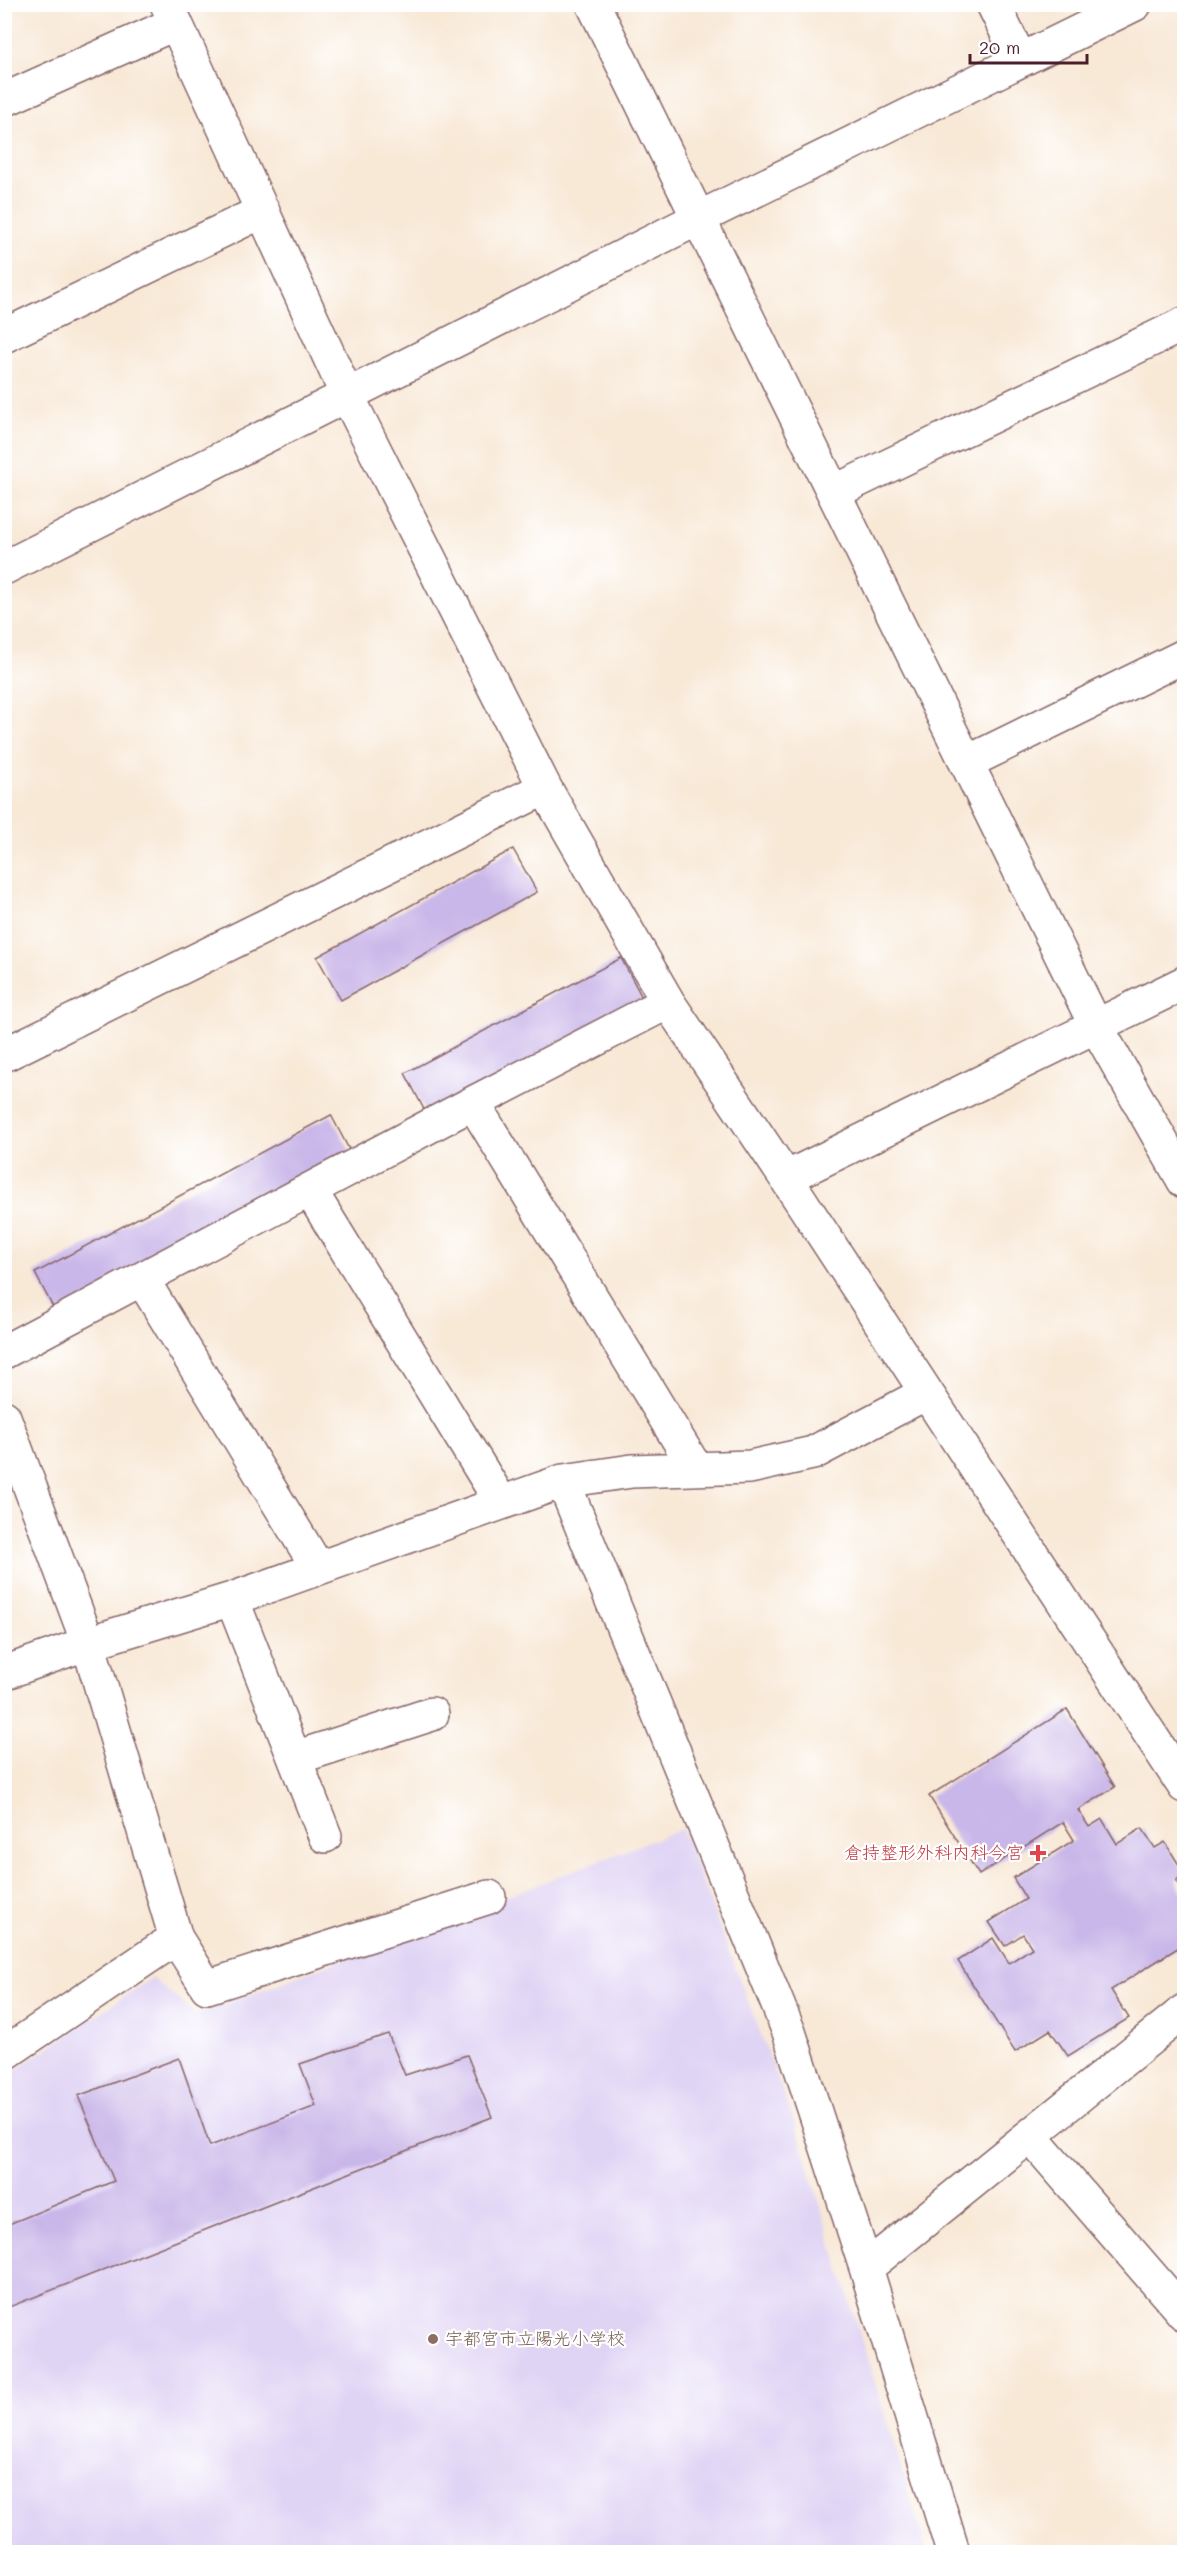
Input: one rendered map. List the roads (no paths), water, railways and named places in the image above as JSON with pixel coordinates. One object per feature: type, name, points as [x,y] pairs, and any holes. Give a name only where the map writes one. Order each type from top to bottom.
[{"type":"street","points":[[593,4],[1096,1026],[1185,1181]]},
{"type":"street","points":[[993,4],[1020,59]]},
{"type":"street","points":[[4,568],[697,219],[1135,4]]},
{"type":"street","points":[[4,100],[171,14],[347,394],[545,788],[668,1002],[1185,1786]]},
{"type":"street","points":[[4,336],[263,211]]},
{"type":"street","points":[[834,492],[1185,324]]},
{"type":"street","points":[[966,763],[1185,656]]},
{"type":"street","points":[[4,1055],[545,788]]},
{"type":"street","points":[[786,1178],[1185,983]]},
{"type":"street","points":[[4,1352],[668,1002]]},
{"type":"street","points":[[473,1103],[695,1467]]},
{"type":"street","points":[[310,1190],[501,1502]]},
{"type":"street","points":[[142,1279],[318,1568]]},
{"type":"street","points":[[4,1673],[88,1643],[232,1599],[563,1481],[632,1471],[695,1467],[750,1467],[813,1453],[927,1393]]},
{"type":"street","points":[[4,1417],[14,1470],[88,1643],[176,1938],[207,1987],[489,1897]]},
{"type":"street","points":[[563,1481],[789,2032],[867,2268],[953,2553]]},
{"type":"street","points":[[232,1599],[325,1836]]},
{"type":"street","points":[[295,1758],[432,1714]]},
{"type":"street","points":[[4,2054],[176,1938]]},
{"type":"street","points":[[867,2268],[1185,2011]]},
{"type":"street","points":[[1030,2136],[1185,2314]]},
{"type":"place","name":"倉持整形外科内科今宮","points":[[1038,1853]]},
{"type":"place","name":"宇都宮市立陽光小学校","points":[[433,2339]]}]
